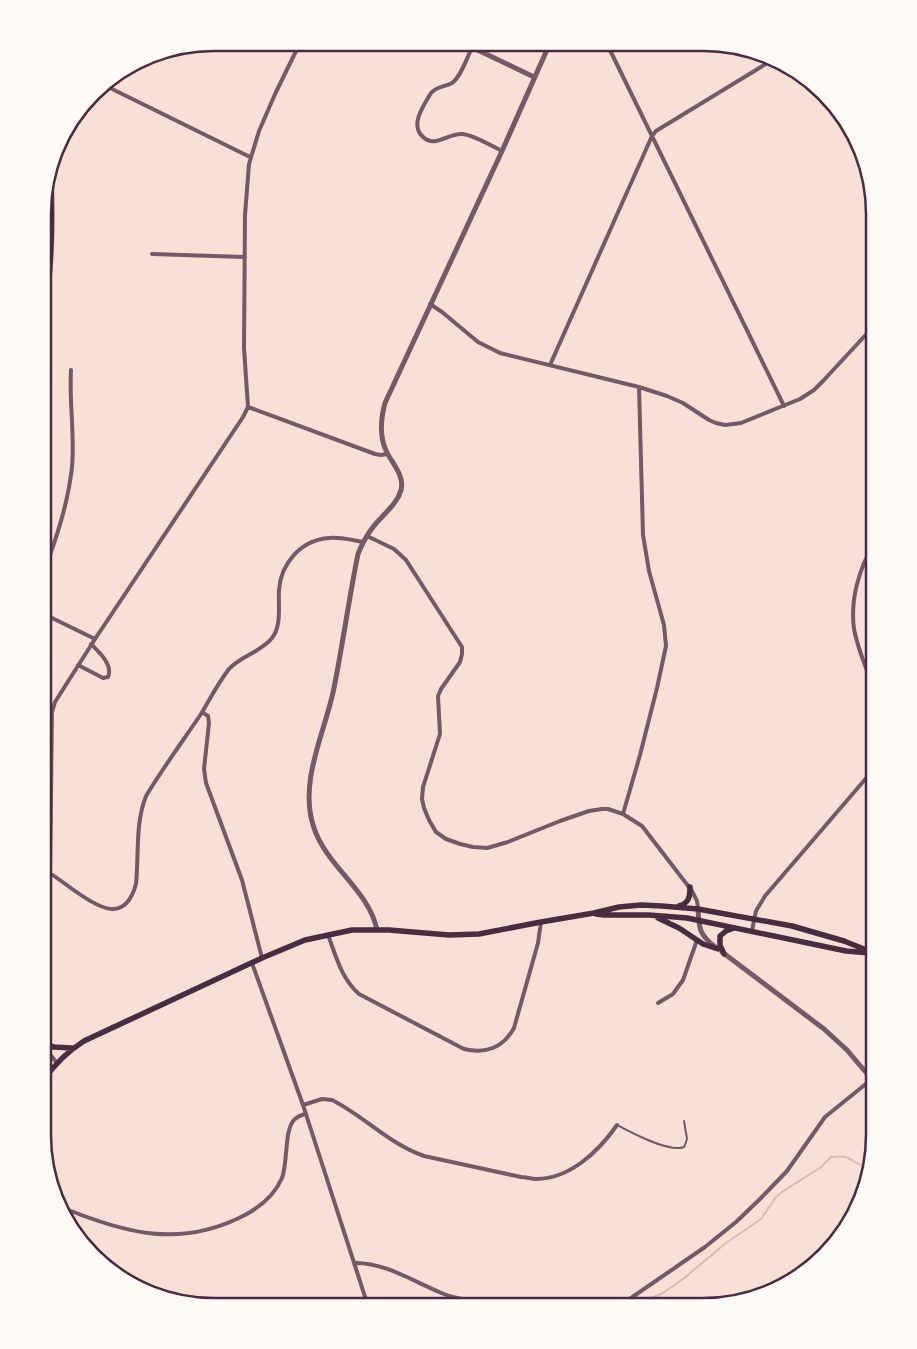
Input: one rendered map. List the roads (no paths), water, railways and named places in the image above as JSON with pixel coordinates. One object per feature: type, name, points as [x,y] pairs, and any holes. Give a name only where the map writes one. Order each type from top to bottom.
[{"type":"main road","points":[[674,907],[688,901],[690,887]]},
{"type":"main road","points":[[51,1071],[73,1048],[122,1022],[305,940],[352,930],[450,935],[479,934],[630,906],[674,907],[754,918],[792,926],[844,941],[865,949]]},
{"type":"main road","points":[[594,913],[699,920],[846,950],[865,952]]},
{"type":"main road","points":[[652,916],[680,928],[703,944],[718,949]]},
{"type":"main road","points":[[724,954],[720,945],[720,938],[723,933],[734,928]]},
{"type":"main road","points":[[51,1046],[73,1048]]},
{"type":"street","points":[[470,51],[455,80],[431,93],[418,118],[419,132],[425,138],[432,141],[456,134],[464,134],[502,151]]},
{"type":"street","points":[[479,51],[534,77]]},
{"type":"street","points":[[377,930],[369,908],[329,856],[316,835],[311,819],[310,778],[334,690],[357,561],[363,542],[373,526],[395,503],[401,489],[400,477],[384,448],[381,432],[383,409],[546,51]]},
{"type":"street","points":[[611,51],[784,406]]},
{"type":"street","points":[[51,792],[52,712],[58,695],[238,425],[248,407],[244,348],[246,192],[250,157],[262,124],[296,52]]},
{"type":"street","points":[[550,365],[652,136],[656,131],[765,64]]},
{"type":"street","points":[[111,88],[250,157]]},
{"type":"street","points":[[152,254],[245,257]]},
{"type":"street","points":[[430,304],[485,346],[508,355],[639,387],[676,399],[709,420],[721,425],[741,423],[800,399],[814,390],[866,335]]},
{"type":"street","points":[[51,551],[64,512],[72,467],[71,370]]},
{"type":"street","points":[[623,814],[640,755],[666,646],[664,625],[649,572],[643,535],[639,387]]},
{"type":"street","points":[[248,407],[375,454],[387,454]]},
{"type":"street","points":[[367,536],[394,549],[406,560],[462,647],[460,662],[438,696],[440,734],[423,787],[422,799],[424,808],[436,832],[446,839],[460,844],[487,848],[508,842],[589,811],[602,808],[623,814],[647,831],[690,887],[697,901],[700,929],[704,937],[824,1029],[865,1071]]},
{"type":"street","points":[[51,874],[103,908],[114,909],[126,903],[133,893],[136,884],[139,823],[146,796],[223,677],[235,663],[267,643],[273,636],[278,622],[280,579],[286,565],[295,553],[312,542],[327,538],[342,538],[363,542]]},
{"type":"street","points":[[866,561],[860,573],[853,613],[854,629],[866,665]]},
{"type":"street","points":[[51,617],[95,639]]},
{"type":"street","points":[[78,665],[103,678],[108,677],[110,670],[107,664],[91,644]]},
{"type":"street","points":[[202,712],[208,716],[209,723],[204,769],[206,783],[242,880],[262,958]]},
{"type":"street","points":[[752,931],[758,905],[865,779]]},
{"type":"street","points":[[328,934],[345,978],[359,994],[464,1049],[482,1051],[501,1044],[514,1028],[538,943],[541,922]]},
{"type":"street","points":[[658,1003],[673,994],[683,980],[697,940]]},
{"type":"street","points":[[252,963],[303,1105],[365,1298]]},
{"type":"street","points":[[51,1055],[57,1063]]},
{"type":"street","points":[[631,1298],[698,1252],[736,1222],[787,1171],[825,1117],[865,1086]]},
{"type":"street","points":[[303,1105],[322,1099],[332,1100],[399,1144],[424,1156],[536,1179],[548,1178],[575,1168],[609,1136],[617,1125]]},
{"type":"street","points":[[71,1211],[115,1227],[142,1233],[190,1232],[218,1227],[248,1213],[274,1191],[283,1174],[290,1126],[295,1118],[306,1114]]},
{"type":"street","points":[[354,1263],[376,1265],[457,1298]]},
{"type":"lane","points":[[617,1125],[664,1146],[678,1149],[684,1147],[686,1142],[684,1121]]},
{"type":"waterway","points":[[651,1298],[663,1293],[683,1279],[726,1243],[761,1219],[776,1197],[821,1167],[831,1157],[842,1156],[858,1164],[863,1164]]}]
